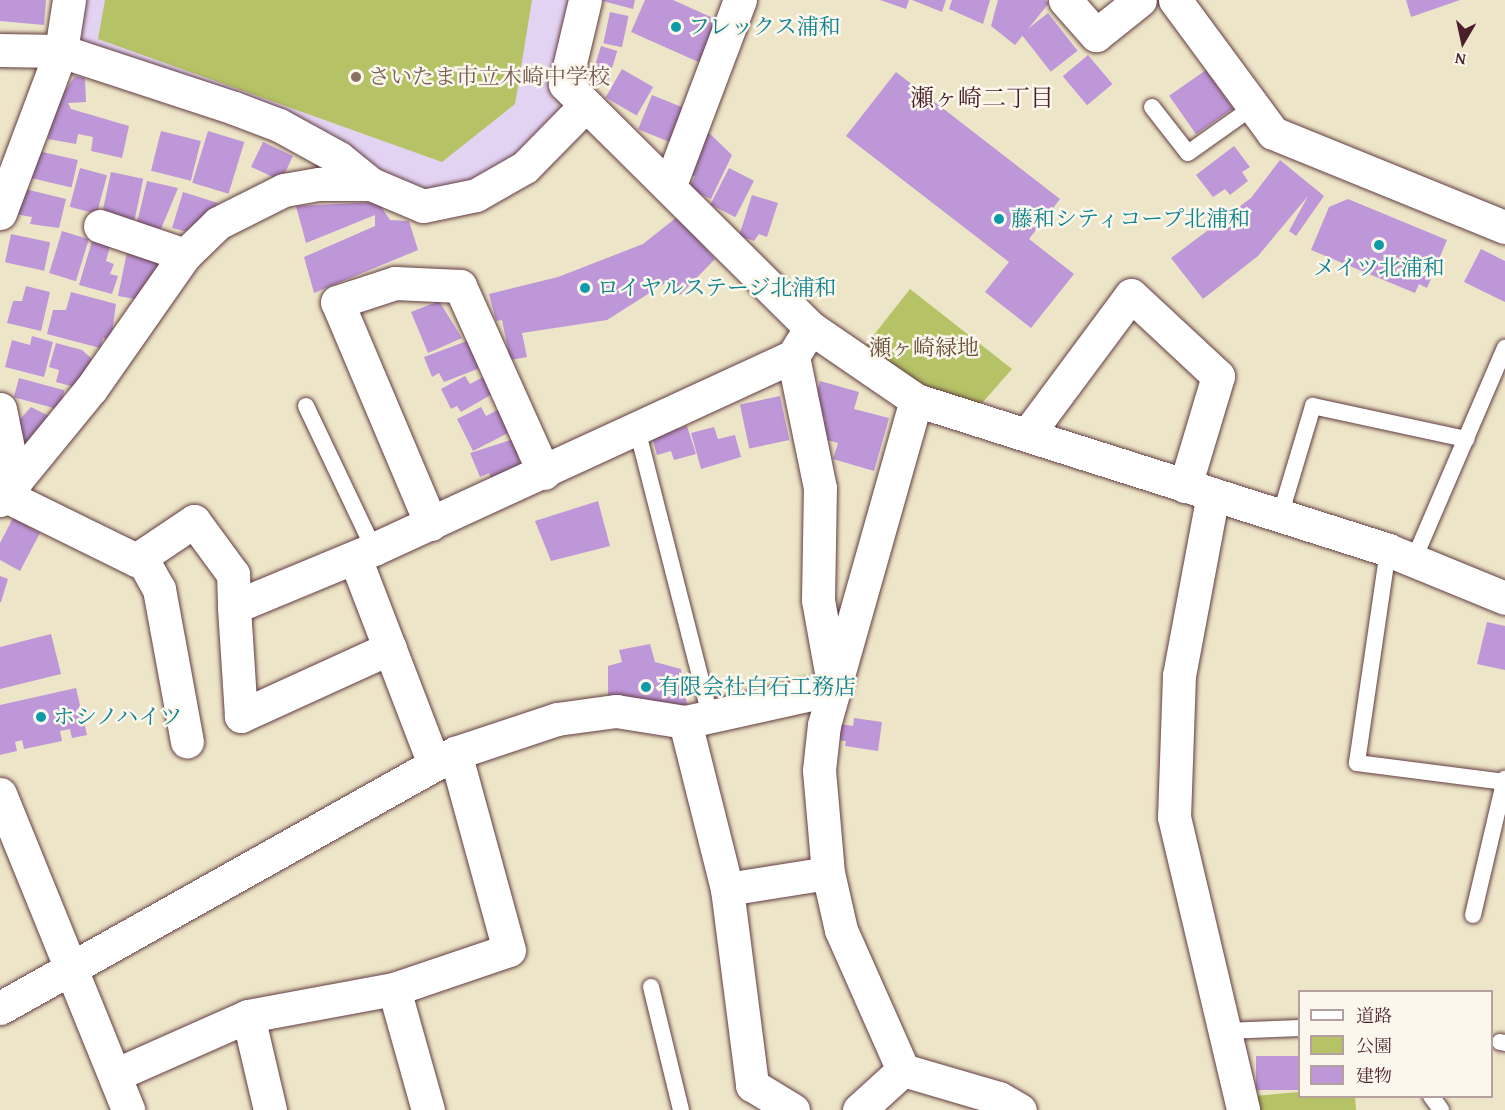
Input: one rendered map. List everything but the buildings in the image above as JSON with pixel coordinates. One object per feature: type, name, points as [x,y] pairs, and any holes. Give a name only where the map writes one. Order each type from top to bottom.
[{"type":"street","points":[[0,213],[61,51],[69,0]]},
{"type":"street","points":[[585,0],[565,84],[670,185],[811,328],[916,400],[1401,555],[1505,598]]},
{"type":"street","points":[[670,185],[740,0]]},
{"type":"street","points":[[1065,0],[1096,35],[1140,0]]},
{"type":"street","points":[[1176,0],[1273,133],[1505,227]]},
{"type":"street","points":[[0,50],[61,51],[279,125],[371,184],[423,206],[476,195],[525,167],[586,105]]},
{"type":"street","points":[[6,492],[92,389],[185,255],[218,223],[284,190],[371,184]]},
{"type":"street","points":[[100,226],[185,255]]},
{"type":"street","points":[[431,524],[337,302],[395,283],[460,286],[544,472]]},
{"type":"street","points":[[1027,435],[1131,295],[1218,375],[1199,490],[1179,675],[1174,817],[1243,1110]]},
{"type":"street","points":[[234,607],[431,524],[793,356],[811,328]]},
{"type":"street","points":[[793,356],[820,488],[818,600],[834,689]]},
{"type":"street","points":[[916,400],[834,689],[819,770],[828,873],[841,930],[903,1070],[999,1098],[1020,1110]]},
{"type":"street","points":[[0,409],[6,492]]},
{"type":"street","points":[[6,492],[136,560],[194,521],[233,574],[241,716],[390,648]]},
{"type":"street","points":[[117,1074],[248,1016],[394,989],[509,950],[445,758],[390,648],[364,554]]},
{"type":"street","points":[[141,557],[159,590],[188,741]]},
{"type":"street","points":[[0,1008],[71,964],[445,758],[557,719],[616,711],[698,719],[834,689]]},
{"type":"street","points":[[698,719],[727,889],[752,1084],[793,1110]]},
{"type":"street","points":[[0,794],[117,1074],[128,1110]]},
{"type":"street","points":[[727,889],[828,873]]},
{"type":"street","points":[[394,989],[428,1110]]},
{"type":"street","points":[[248,1016],[270,1110]]},
{"type":"street","points":[[859,1110],[903,1070]]},
{"type":"lane","points":[[1152,107],[1188,153],[1253,106]]},
{"type":"lane","points":[[1473,915],[1505,781],[1357,762],[1401,555],[1466,439],[1505,348]]},
{"type":"lane","points":[[306,406],[364,554]]},
{"type":"lane","points":[[1280,516],[1313,406],[1466,439]]},
{"type":"lane","points":[[637,429],[698,719]]},
{"type":"lane","points":[[651,987],[681,1110]]},
{"type":"lane","points":[[1226,1031],[1298,1028]]},
{"type":"shaded area","name":"さいたま市立木崎中学校","points":[[81,0],[572,0],[552,100],[559,101],[557,116],[526,153],[437,195],[74,45]]},
{"type":"green space","name":"さいたま市立木崎中学校","points":[[105,0],[532,0],[515,104],[442,162],[98,39]]},
{"type":"green space","name":"瀬ヶ崎緑地","points":[[910,289],[1012,369],[976,410],[921,392],[862,350]]},
{"type":"green space","points":[[1298,1092],[1298,1098],[1355,1098],[1356,1110],[1256,1110],[1254,1096]]},
{"type":"place","name":"フレックス浦和","points":[[676,27]]},
{"type":"place","name":"さいたま市立木崎中学校","points":[[356,77]]},
{"type":"place","name":"藤和シティコープ北浦和","points":[[999,219]]},
{"type":"place","name":"メイツ北浦和","points":[[1379,245]]},
{"type":"place","name":"ロイヤルステージ北浦和","points":[[585,288]]},
{"type":"place","name":"有限会社白石工務店","points":[[646,687]]},
{"type":"place","name":"ホシノハイツ","points":[[41,717]]},
{"type":"district","name":"瀬ヶ崎二丁目","points":[[982,98]]}]
